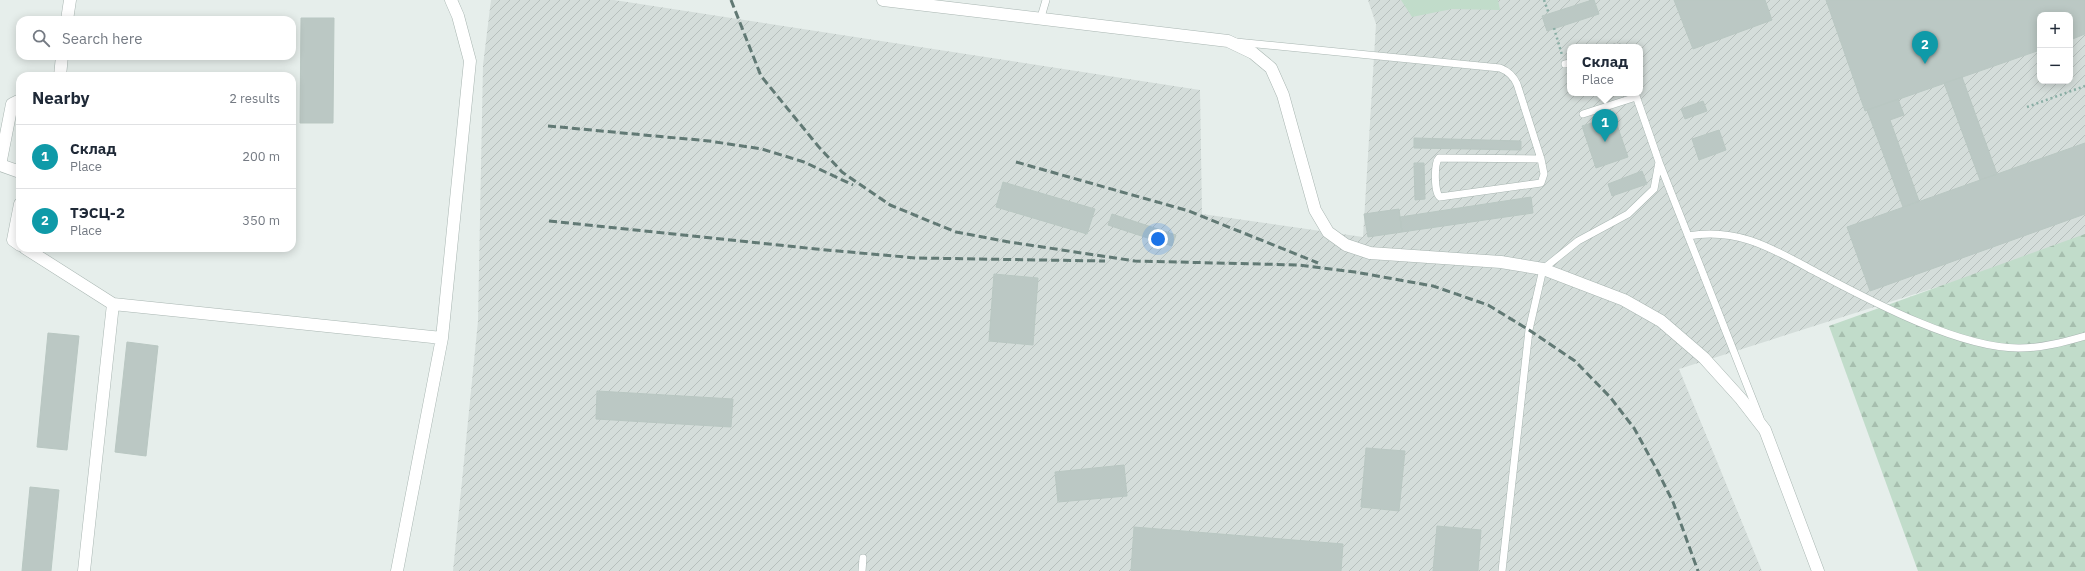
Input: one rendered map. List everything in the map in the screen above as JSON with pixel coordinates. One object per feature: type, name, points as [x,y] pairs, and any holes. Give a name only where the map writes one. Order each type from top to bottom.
[{"type":"street","points":[[68,16],[70,0]]},
{"type":"street","points":[[397,571],[442,338],[470,61],[458,16],[451,0]]},
{"type":"street","points":[[883,0],[1041,17],[1228,41],[1253,53],[1271,68],[1283,95],[1315,210],[1328,232],[1346,245],[1370,253],[1501,262],[1543,269],[1624,300],[1661,321],[1704,358],[1740,398],[1765,430],[1818,571]]},
{"type":"street","points":[[60,72],[62,60]]},
{"type":"street","points":[[16,102],[12,104],[0,165],[16,171]]},
{"type":"street","points":[[16,228],[14,240],[16,242]]},
{"type":"street","points":[[31,252],[113,304],[442,338]]},
{"type":"street","points":[[84,571],[113,304]]},
{"type":"lane","points":[[1041,17],[1046,0]]},
{"type":"lane","points":[[1228,41],[1500,68],[1513,76],[1517,84],[1541,159],[1544,174],[1541,183],[1440,197],[1436,192],[1436,162],[1439,158],[1541,159]]},
{"type":"lane","points":[[1583,114],[1632,96]]},
{"type":"lane","points":[[1635,96],[1659,162],[1765,430]]},
{"type":"lane","points":[[1502,571],[1529,330],[1543,269],[1578,241],[1628,214],[1654,189],[1659,162]]},
{"type":"lane","points":[[1688,236],[1704,233],[1723,234],[1746,238],[1768,247],[1858,295],[1929,326],[1990,346],[2028,348],[2050,345],[2085,336]]},
{"type":"lane","points":[[862,571],[863,558]]},
{"type":"path","points":[[1544,0],[1549,14]]},
{"type":"path","points":[[1554,28],[1567,60]]},
{"type":"path","points":[[2027,107],[2085,86]]},
{"type":"shaded area","points":[[491,0],[614,0],[1200,90],[1202,214],[1363,237],[1376,24],[1368,0],[2085,0],[2085,240],[1679,369],[1762,571],[453,571],[478,321],[483,65]]},
{"type":"green space","points":[[1401,0],[1498,0],[1500,10],[1452,9],[1412,17]]},
{"type":"green space","points":[[2085,234],[2085,571],[1918,571],[1829,326]]},
{"type":"building","points":[[1594,0],[1599,14],[1547,31],[1542,16]]},
{"type":"building","points":[[1674,0],[1765,0],[1772,20],[1693,49]]},
{"type":"building","points":[[1826,0],[2085,0],[2085,34],[2073,39],[2073,12],[2037,12],[2037,51],[1865,111]]},
{"type":"building","points":[[301,18],[334,18],[333,123],[300,123]]},
{"type":"building","points":[[1962,77],[1997,174],[1980,180],[1944,83]]},
{"type":"building","points":[[1898,99],[1904,115],[1890,120],[1919,201],[1903,207],[1867,110]]},
{"type":"building","points":[[1703,101],[1707,111],[1685,119],[1681,109]]},
{"type":"building","points":[[1614,116],[1628,157],[1596,168],[1582,126]]},
{"type":"building","points":[[1719,130],[1726,150],[1699,160],[1692,139]]},
{"type":"building","points":[[1414,138],[1521,141],[1521,150],[1414,148]]},
{"type":"building","points":[[2085,143],[2085,214],[1870,291],[1847,227]]},
{"type":"building","points":[[1414,163],[1424,163],[1425,199],[1415,200]]},
{"type":"building","points":[[1642,171],[1647,184],[1612,196],[1608,184]]},
{"type":"building","points":[[1003,182],[1095,209],[1087,234],[996,207]]},
{"type":"building","points":[[1531,197],[1533,213],[1402,232],[1400,217]]},
{"type":"building","points":[[1399,209],[1402,232],[1368,237],[1364,214]]},
{"type":"building","points":[[1112,214],[1176,235],[1172,246],[1108,225]]},
{"type":"building","points":[[994,274],[1038,278],[1033,345],[989,341]]},
{"type":"building","points":[[48,333],[79,336],[67,450],[37,447]]},
{"type":"building","points":[[127,342],[158,346],[146,456],[115,452]]},
{"type":"building","points":[[597,391],[733,399],[731,427],[596,419]]},
{"type":"building","points":[[1366,448],[1405,451],[1399,511],[1361,507]]},
{"type":"building","points":[[1124,465],[1127,496],[1058,502],[1055,472]]},
{"type":"building","points":[[30,487],[59,490],[51,571],[22,571]]},
{"type":"building","points":[[1437,526],[1481,530],[1478,571],[1433,571]]},
{"type":"building","points":[[1134,527],[1343,544],[1341,571],[1131,571]]},
{"type":"railway","points":[[731,0],[761,76],[818,146],[842,172],[890,205],[956,232],[1009,242],[1135,261],[1299,265],[1355,272],[1433,286],[1488,305],[1575,361],[1610,397],[1634,428],[1657,470],[1673,502],[1698,571]]},
{"type":"railway","points":[[548,126],[709,141],[762,149],[804,162],[853,185]]},
{"type":"railway","points":[[1016,162],[1189,211],[1318,263]]},
{"type":"railway","points":[[549,221],[916,258],[1105,261]]},
{"type":"place","name":"ТЭСЦ-2","points":[[1925,64]]},
{"type":"place","name":"Склад","points":[[1605,142]]}]
